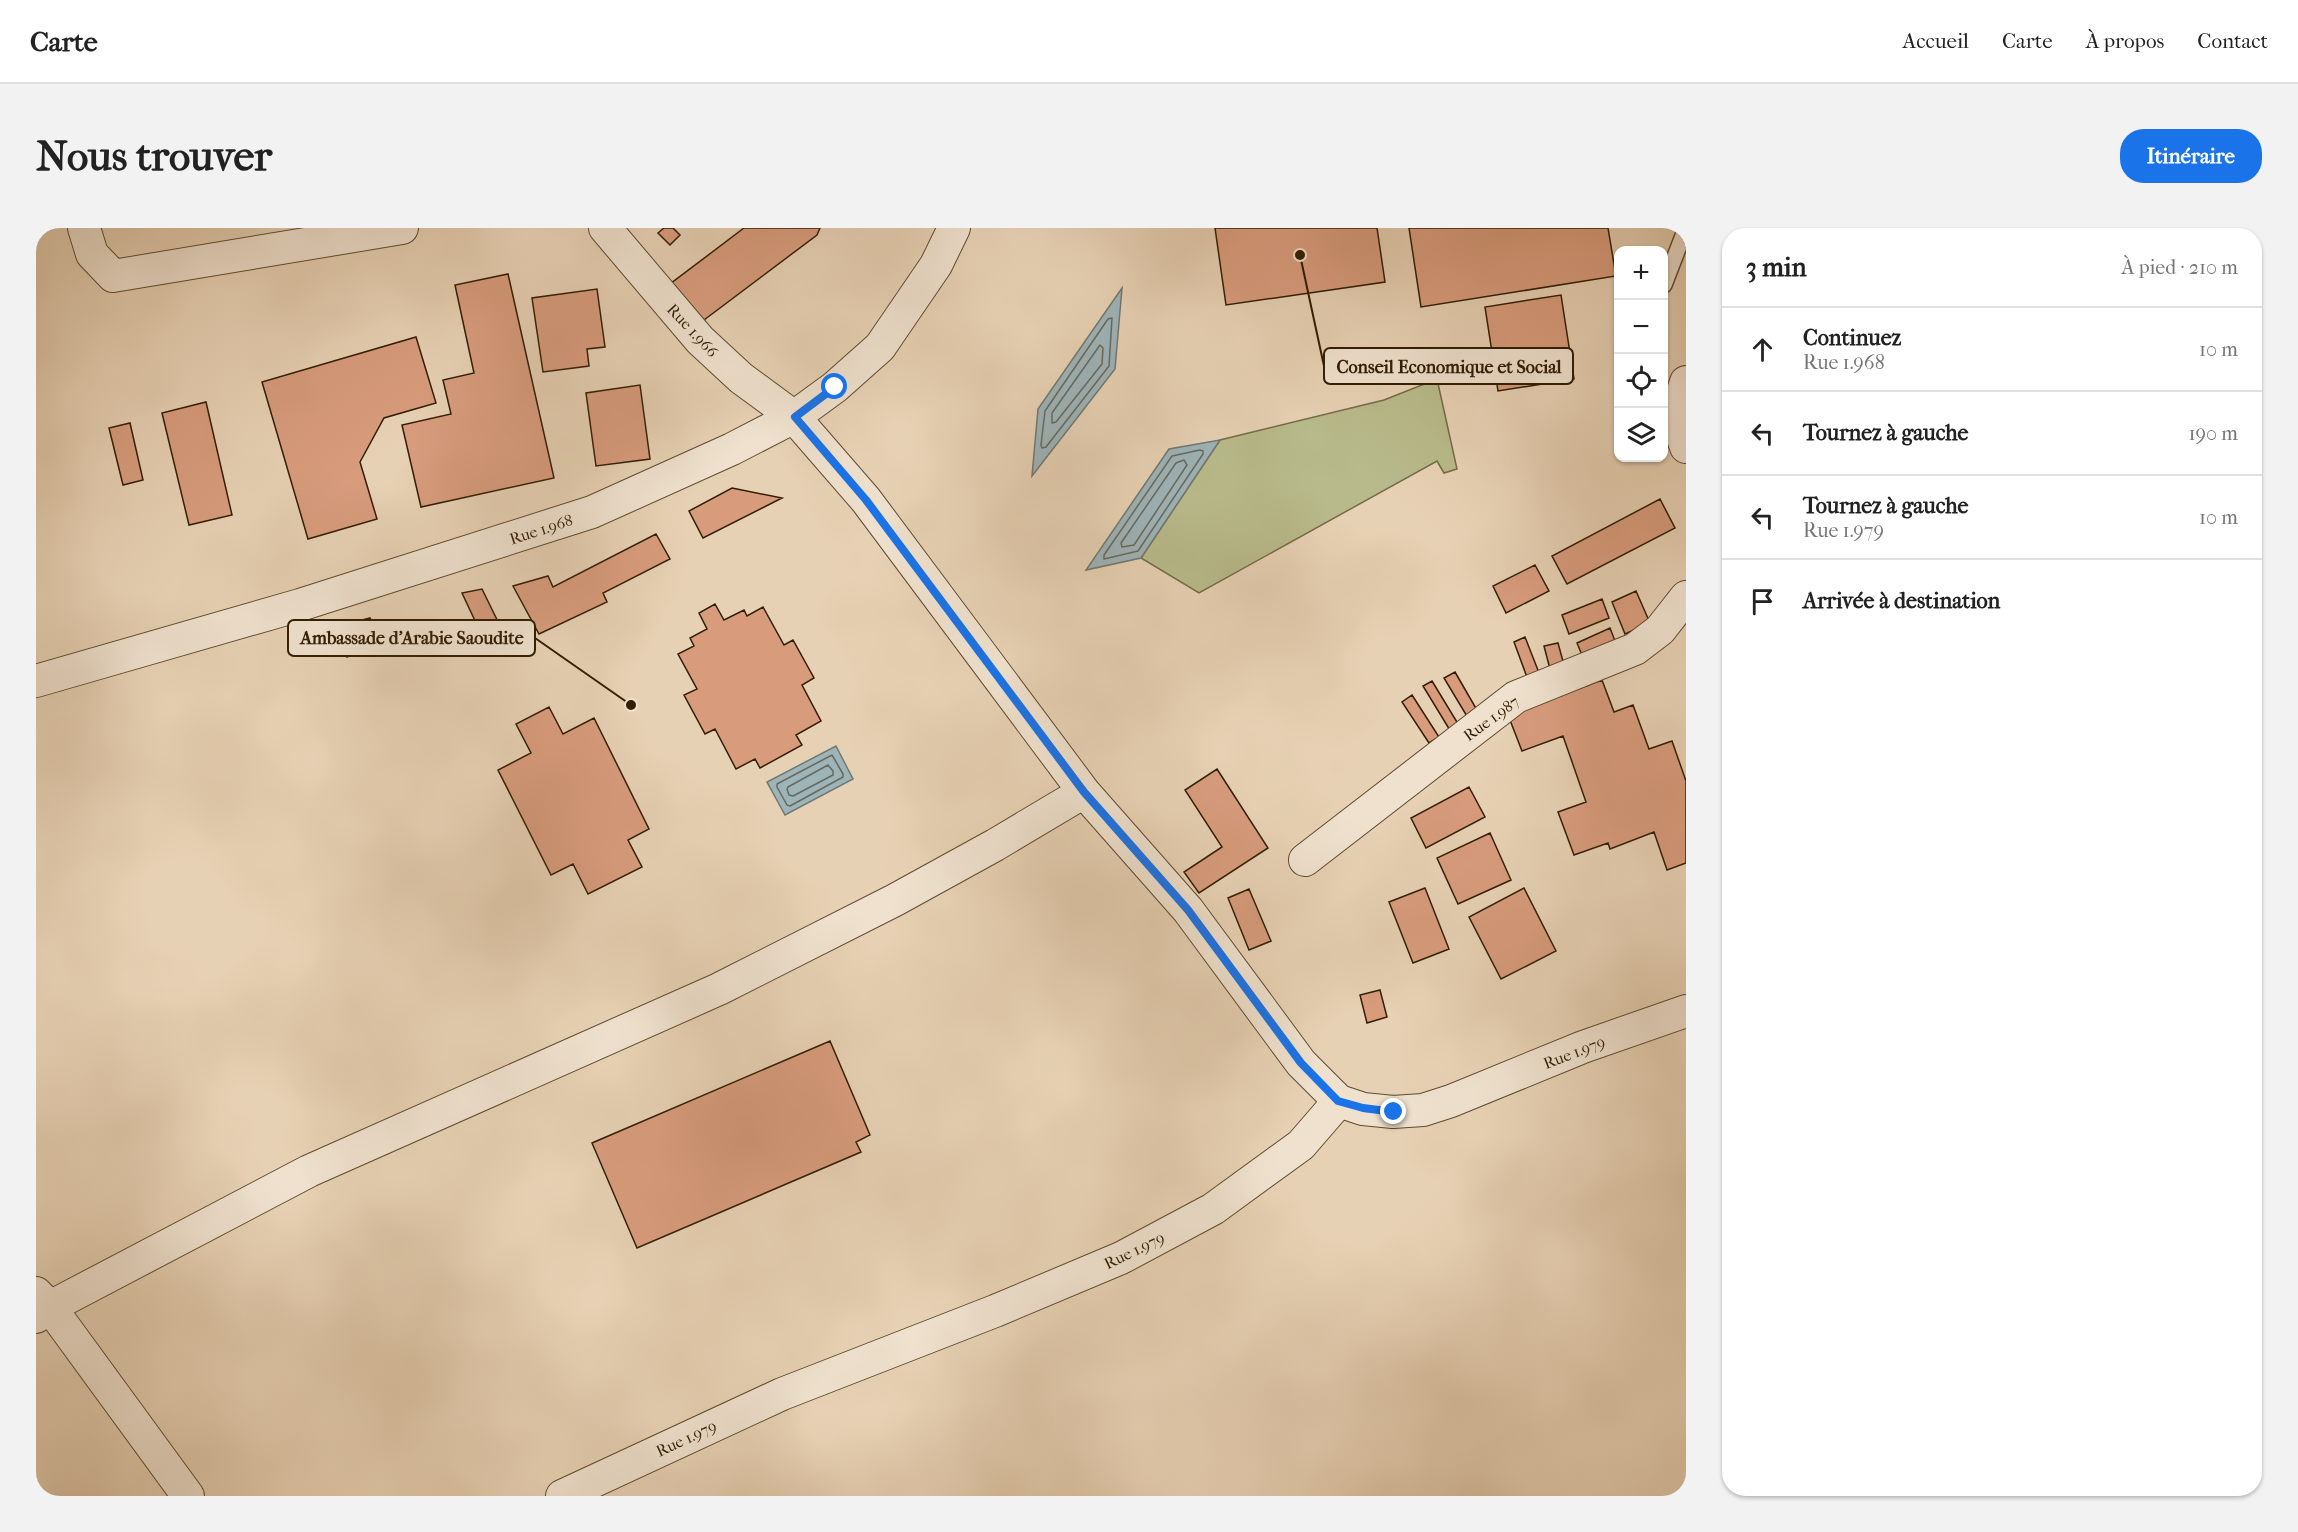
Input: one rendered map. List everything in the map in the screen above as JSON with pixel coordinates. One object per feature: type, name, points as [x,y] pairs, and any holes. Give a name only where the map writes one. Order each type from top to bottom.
[{"type":"street","points":[[84,228],[92,254],[112,276],[402,228]]},
{"type":"street","name":"Rue 1.966","points":[[605,228],[700,340],[741,378],[795,417],[866,500],[1084,792],[1188,910],[1301,1063],[1338,1101]]},
{"type":"street","name":"Rue 1.968","points":[[36,681],[300,605],[592,512],[732,449],[795,417],[835,387],[880,347],[936,265],[954,228]]},
{"type":"street","points":[[1686,382],[1669,413],[1686,447]]},
{"type":"street","name":"Rue 1.987","points":[[1305,860],[1516,697],[1635,649],[1660,630],[1686,597]]},
{"type":"street","points":[[188,1496],[41,1306],[309,1171],[719,989],[905,895],[1084,792]]},
{"type":"street","name":"Rue 1.979","points":[[562,1496],[782,1394],[995,1311],[1120,1258],[1213,1209],[1301,1145],[1338,1101],[1363,1108],[1394,1112],[1423,1110],[1583,1047],[1686,1011]]},
{"type":"lane","points":[[1668,275],[1686,228]]},
{"type":"green space","points":[[1437,379],[1457,469],[1444,473],[1437,461],[1199,593],[1141,558],[1220,440],[1384,400]]},
{"type":"water","points":[[1122,288],[1115,369],[1032,476],[1038,409]]},
{"type":"water","points":[[1220,440],[1141,558],[1086,570],[1169,449]]},
{"type":"water","points":[[836,746],[853,779],[785,815],[767,782]]},
{"type":"building","points":[[664,228],[673,228],[680,235],[670,245],[658,233]]},
{"type":"building","points":[[744,228],[820,228],[817,235],[700,323],[670,284]]},
{"type":"building","points":[[1215,228],[1377,228],[1385,282],[1226,305]]},
{"type":"building","points":[[1409,228],[1608,228],[1614,276],[1421,307]]},
{"type":"building","points":[[508,274],[554,478],[421,507],[402,425],[451,414],[443,380],[474,373],[455,285]]},
{"type":"building","points":[[597,289],[605,347],[587,349],[589,366],[543,372],[532,298]]},
{"type":"building","points":[[1561,295],[1574,379],[1498,391],[1485,307]]},
{"type":"building","points":[[416,337],[436,403],[384,418],[360,462],[377,519],[308,539],[262,382]]},
{"type":"building","points":[[640,385],[650,459],[596,466],[586,393]]},
{"type":"building","points":[[206,402],[232,515],[189,525],[162,413]]},
{"type":"building","points":[[130,423],[143,480],[123,485],[109,428]]},
{"type":"building","points":[[732,488],[782,498],[703,538],[689,511]]},
{"type":"building","points":[[1660,499],[1675,528],[1567,584],[1552,556]]},
{"type":"building","points":[[656,534],[670,559],[603,593],[607,602],[539,634],[513,586],[548,576],[553,587]]},
{"type":"building","points":[[1535,565],[1549,591],[1506,613],[1493,586]]},
{"type":"building","points":[[482,589],[503,632],[485,642],[462,593]]},
{"type":"building","points":[[1636,591],[1650,623],[1625,634],[1612,602]]},
{"type":"building","points":[[1602,599],[1609,618],[1569,634],[1562,615]]},
{"type":"building","points":[[715,604],[724,620],[744,610],[747,616],[763,607],[784,645],[793,640],[814,678],[802,685],[821,721],[796,735],[802,745],[760,768],[755,759],[736,769],[715,729],[705,734],[684,695],[697,689],[678,654],[694,646],[690,638],[707,629],[699,613]]},
{"type":"building","points":[[370,618],[381,641],[347,657],[332,628]]},
{"type":"building","points":[[1610,628],[1617,646],[1584,660],[1577,643]]},
{"type":"building","points":[[1525,637],[1543,683],[1531,688],[1514,642]]},
{"type":"building","points":[[1558,643],[1564,665],[1550,669],[1544,646]]},
{"type":"building","points":[[1455,672],[1481,717],[1471,723],[1444,678]]},
{"type":"building","points":[[1602,680],[1614,712],[1633,705],[1649,749],[1672,741],[1686,781],[1686,863],[1667,870],[1654,832],[1610,849],[1608,843],[1574,855],[1558,812],[1586,802],[1563,736],[1522,751],[1508,715]]},
{"type":"building","points":[[1432,681],[1460,727],[1451,732],[1423,686]]},
{"type":"building","points":[[1412,695],[1439,737],[1429,743],[1402,702]]},
{"type":"building","points":[[549,707],[563,734],[594,718],[649,829],[628,840],[642,867],[588,894],[573,864],[551,875],[498,770],[531,753],[516,724]]},
{"type":"building","points":[[1217,769],[1268,848],[1199,893],[1184,872],[1222,847],[1185,790]]},
{"type":"building","points":[[1469,787],[1485,817],[1426,848],[1411,818]]},
{"type":"building","points":[[1490,833],[1511,880],[1458,904],[1437,858]]},
{"type":"building","points":[[1425,888],[1449,949],[1413,963],[1389,902]]},
{"type":"building","points":[[1524,888],[1556,951],[1501,979],[1469,917]]},
{"type":"building","points":[[1249,889],[1271,941],[1249,950],[1228,898]]},
{"type":"building","points":[[1380,990],[1387,1017],[1367,1023],[1360,995]]},
{"type":"building","points":[[830,1041],[870,1135],[856,1142],[861,1152],[637,1248],[592,1143]]},
{"type":"place","name":"Conseil Economique et Social","points":[[1300,255]]},
{"type":"place","name":"Ambassade d'Arabie Saoudite","points":[[631,705]]},
{"type":"route","points":[[835,387],[795,417],[866,500],[1084,792],[1188,910],[1301,1063],[1338,1101],[1363,1108],[1394,1112]]}]
